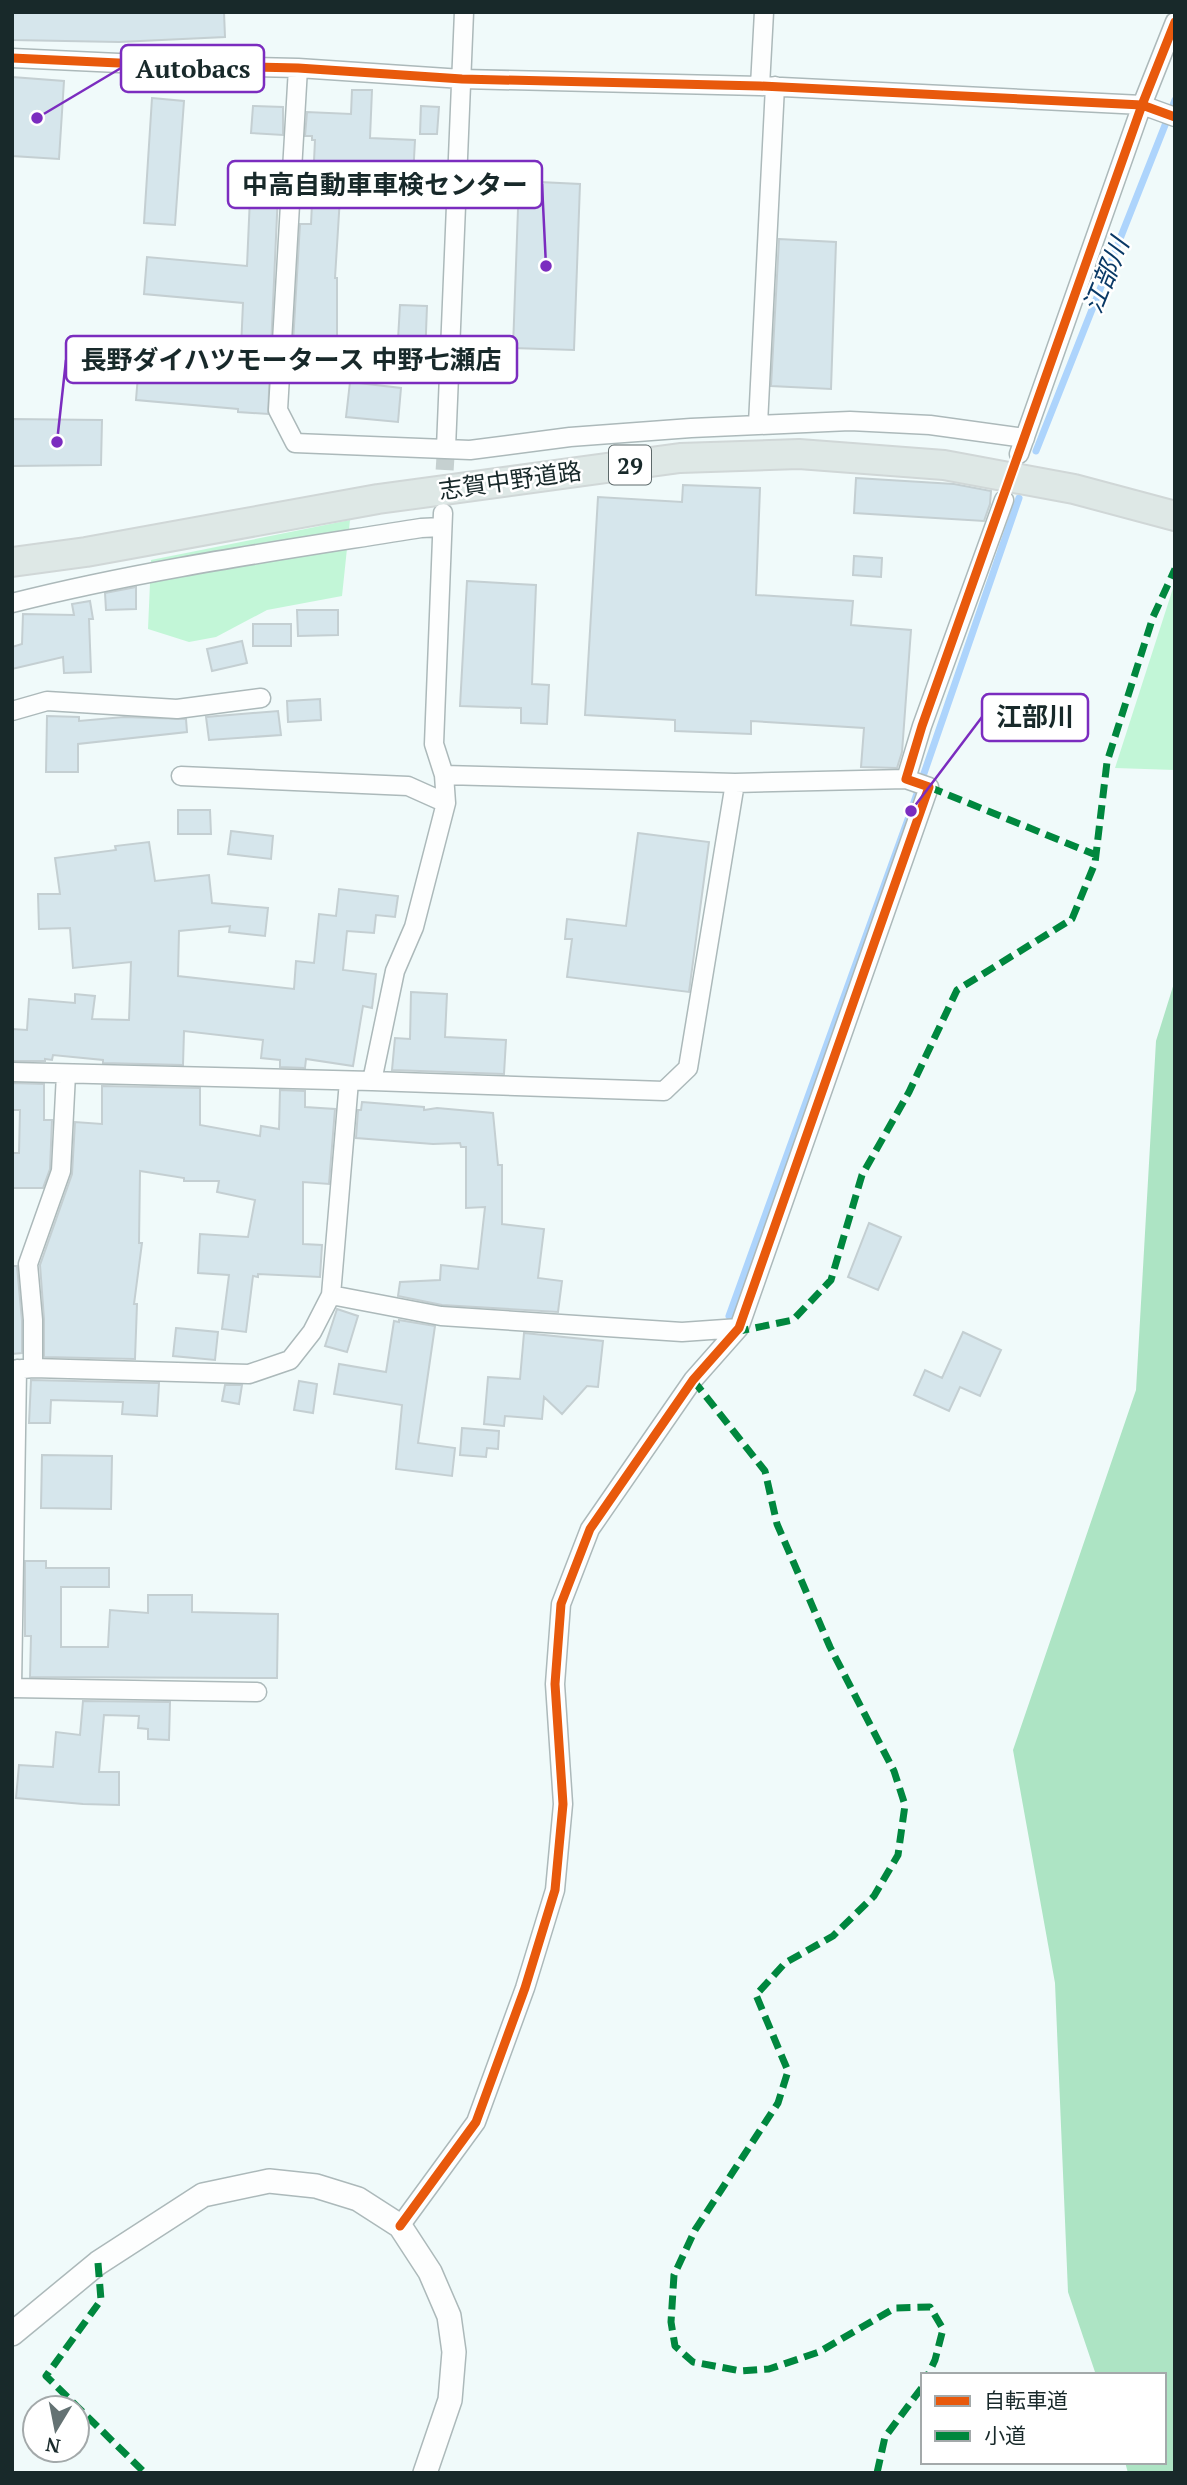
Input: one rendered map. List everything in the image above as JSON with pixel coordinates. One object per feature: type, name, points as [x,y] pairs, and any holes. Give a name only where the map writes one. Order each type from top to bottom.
[{"type":"main road","name":"志賀中野道路","points":[[12,562],[86,552],[378,499],[680,458],[799,454],[944,465],[1074,489],[1175,516]]},
{"type":"main road","name":"29","points":[[12,574],[86,552]]},
{"type":"street","points":[[446,448],[464,12]]},
{"type":"street","points":[[758,424],[767,86],[764,12]]},
{"type":"street","points":[[298,68],[278,410],[295,443],[470,450],[570,437],[758,424],[850,421],[930,425],[1022,446],[1142,105],[1175,22]]},
{"type":"street","points":[[12,58],[298,68],[462,79],[767,86],[1142,105],[1175,117]]},
{"type":"street","points":[[906,779],[922,726],[1004,500]]},
{"type":"street","points":[[12,603],[83,585],[421,528],[442,520],[434,744],[444,775],[446,803],[414,927],[395,971],[372,1081]]},
{"type":"street","points":[[12,711],[47,701],[177,709],[261,698]]},
{"type":"street","points":[[400,2226],[476,2122],[525,1988],[555,1890],[562,1804],[555,1684],[561,1604],[590,1529],[693,1380],[739,1328],[929,787],[906,779],[735,783],[444,775]]},
{"type":"street","points":[[181,776],[408,786],[446,803]]},
{"type":"street","points":[[12,1072],[664,1091],[688,1068],[735,783]]},
{"type":"street","points":[[65,1074],[61,1171],[28,1264],[33,1320],[21,1369],[12,1688],[257,1692]]},
{"type":"street","points":[[21,1369],[248,1374],[290,1360],[312,1332],[331,1294],[349,1081]]},
{"type":"street","points":[[331,1294],[441,1316],[682,1332],[739,1328]]},
{"type":"street","points":[[12,2334],[98,2263],[203,2195],[269,2181],[316,2186],[358,2199],[400,2226],[430,2272],[449,2316],[454,2352],[450,2400],[425,2473]]},
{"type":"green space","points":[[350,520],[342,596],[267,610],[216,637],[189,642],[148,629],[151,560]]},
{"type":"green space","points":[[1175,582],[1175,770],[1115,768]]},
{"type":"green space","points":[[1175,980],[1175,2473],[1128,2473],[1126,2464],[1166,2464],[1166,2373],[1095,2373],[1068,2292],[1055,1983],[1013,1750],[1136,1390],[1156,1041]]},
{"type":"building","points":[[12,12],[224,12],[225,37],[119,42],[12,40]]},
{"type":"building","points":[[12,77],[64,81],[59,159],[12,156]]},
{"type":"building","points":[[352,90],[372,90],[370,138],[415,140],[413,177],[344,174],[335,278],[337,362],[292,360],[300,224],[311,224],[315,140],[312,140],[312,136],[305,136],[307,112],[351,114]]},
{"type":"building","points":[[152,98],[184,101],[175,225],[144,223]]},
{"type":"building","points":[[253,106],[283,107],[283,135],[251,133]]},
{"type":"building","points":[[421,106],[439,107],[437,134],[420,134]]},
{"type":"building","points":[[249,170],[279,171],[268,414],[136,400],[139,363],[240,372],[243,303],[144,294],[147,257],[247,266]]},
{"type":"building","points":[[519,181],[580,184],[574,350],[513,348]]},
{"type":"building","points":[[779,239],[836,242],[831,389],[771,386]]},
{"type":"building","points":[[400,305],[427,306],[425,358],[397,357]]},
{"type":"building","points":[[350,382],[401,388],[398,422],[346,417]]},
{"type":"building","points":[[12,419],[102,420],[101,465],[12,466]]},
{"type":"building","points":[[856,478],[954,484],[991,491],[990,504],[984,521],[854,513]]},
{"type":"building","points":[[683,485],[760,488],[756,595],[853,601],[851,625],[911,630],[902,752],[897,768],[861,767],[864,728],[751,721],[751,734],[675,731],[675,720],[585,715],[598,497],[682,502]]},
{"type":"building","points":[[854,556],[882,558],[881,577],[853,575]]},
{"type":"building","points":[[467,581],[536,585],[532,684],[549,685],[547,724],[521,723],[521,708],[460,706]]},
{"type":"building","points":[[136,587],[136,609],[106,610],[105,593]]},
{"type":"building","points":[[90,601],[93,619],[89,619],[91,672],[64,673],[63,657],[12,669],[12,647],[22,644],[23,614],[74,615],[72,604]]},
{"type":"building","points":[[297,610],[338,610],[338,635],[298,636]]},
{"type":"building","points":[[253,624],[291,624],[291,646],[253,646]]},
{"type":"building","points":[[242,641],[247,663],[212,671],[207,649]]},
{"type":"building","points":[[320,699],[321,720],[288,722],[287,701]]},
{"type":"building","points":[[278,711],[281,735],[209,740],[206,717]]},
{"type":"building","points":[[47,716],[79,717],[79,721],[124,717],[186,719],[187,732],[78,744],[78,772],[46,772]]},
{"type":"building","points":[[178,810],[210,810],[211,834],[178,834]]},
{"type":"building","points":[[231,831],[273,836],[271,859],[228,854]]},
{"type":"building","points":[[638,833],[709,842],[689,992],[567,977],[572,939],[565,939],[567,919],[626,926]]},
{"type":"building","points":[[149,842],[155,881],[209,875],[212,903],[268,908],[265,936],[229,932],[230,926],[179,931],[178,976],[294,989],[296,961],[314,963],[319,914],[336,916],[339,889],[398,896],[395,917],[376,915],[374,933],[347,931],[343,970],[376,974],[372,1008],[363,1006],[353,1066],[306,1059],[305,1068],[280,1067],[280,1060],[261,1058],[263,1040],[184,1031],[183,1065],[103,1063],[103,1060],[53,1055],[52,1060],[12,1061],[12,1029],[27,1030],[29,999],[75,1003],[75,994],[95,996],[92,1019],[129,1020],[131,962],[73,968],[70,928],[39,929],[38,894],[60,894],[55,858],[116,850],[115,846]]},
{"type":"building","points":[[411,992],[447,994],[445,1037],[506,1040],[504,1074],[392,1070],[395,1038],[410,1039]]},
{"type":"building","points":[[12,1083],[44,1084],[44,1120],[52,1120],[50,1169],[43,1188],[12,1188],[12,1153],[19,1153],[20,1110],[12,1110]]},
{"type":"building","points":[[102,1086],[200,1088],[200,1125],[260,1136],[261,1126],[279,1129],[280,1090],[305,1091],[305,1107],[335,1109],[329,1184],[303,1182],[303,1244],[322,1245],[320,1277],[253,1276],[246,1332],[222,1329],[229,1275],[198,1273],[200,1234],[248,1237],[255,1200],[217,1192],[219,1181],[184,1181],[184,1178],[140,1171],[139,1243],[142,1243],[134,1304],[137,1304],[135,1359],[44,1357],[40,1265],[72,1174],[75,1122],[102,1124]]},
{"type":"building","points":[[362,1102],[424,1107],[424,1110],[437,1108],[493,1113],[498,1165],[502,1165],[502,1224],[544,1229],[538,1278],[562,1281],[558,1312],[442,1305],[398,1296],[400,1282],[440,1280],[441,1265],[478,1269],[485,1207],[466,1208],[466,1147],[461,1147],[460,1143],[433,1144],[356,1138],[358,1110],[361,1110]]},
{"type":"building","points":[[869,1223],[901,1237],[878,1290],[848,1277]]},
{"type":"building","points":[[12,1266],[17,1266],[22,1353],[12,1354]]},
{"type":"building","points":[[337,1309],[358,1316],[347,1352],[325,1346]]},
{"type":"building","points":[[394,1321],[435,1326],[418,1443],[455,1448],[452,1476],[396,1469],[402,1405],[334,1394],[339,1364],[386,1372]]},
{"type":"building","points":[[176,1328],[218,1332],[215,1360],[173,1356]]},
{"type":"building","points":[[963,1332],[1001,1350],[980,1396],[960,1387],[949,1411],[914,1395],[925,1370],[942,1378]]},
{"type":"building","points":[[524,1333],[603,1341],[598,1387],[587,1386],[562,1414],[544,1397],[542,1419],[505,1416],[504,1426],[484,1424],[488,1377],[520,1379]]},
{"type":"building","points":[[31,1380],[159,1383],[157,1416],[122,1414],[123,1402],[51,1400],[50,1423],[29,1423]]},
{"type":"building","points":[[299,1381],[317,1384],[313,1413],[294,1410]]},
{"type":"building","points":[[225,1385],[242,1385],[239,1404],[222,1401]]},
{"type":"building","points":[[462,1428],[499,1431],[498,1449],[487,1448],[486,1457],[460,1455]]},
{"type":"building","points":[[42,1455],[112,1456],[111,1509],[41,1508]]},
{"type":"building","points":[[25,1561],[46,1561],[46,1568],[109,1568],[109,1587],[61,1587],[61,1647],[108,1647],[110,1610],[148,1613],[148,1595],[192,1595],[192,1612],[278,1614],[277,1678],[30,1677],[31,1636],[25,1636]]},
{"type":"building","points":[[83,1701],[170,1702],[169,1740],[148,1739],[148,1729],[138,1728],[139,1716],[104,1715],[99,1772],[119,1772],[119,1805],[16,1798],[19,1765],[53,1767],[56,1732],[80,1735]]},
{"type":"waterway","name":"江部川","points":[[1036,451],[1175,100]]},
{"type":"waterway","name":"江部川","points":[[729,1316],[911,811],[1019,498]]},
{"type":"tunnel","points":[[443,497],[446,448]]},
{"type":"marked path","points":[[735,1332],[793,1320],[831,1280],[862,1175],[909,1092],[957,990],[1072,919],[1095,863],[1107,762],[1153,617],[1175,569]]},
{"type":"marked path","points":[[929,787],[1096,855]]},
{"type":"marked path","points":[[693,1380],[765,1471],[777,1524],[830,1647],[894,1771],[905,1805],[898,1855],[874,1896],[833,1936],[785,1963],[756,1995],[788,2071],[778,2103],[695,2230],[674,2275],[671,2322],[675,2346],[693,2362],[741,2371],[769,2369],[819,2352],[895,2308],[930,2307],[943,2329],[929,2373]]},
{"type":"marked path","points":[[98,2263],[101,2300],[46,2376],[145,2473]]},
{"type":"marked path","points":[[877,2473],[885,2437],[921,2389]]},
{"type":"cycle path","points":[[400,2226],[476,2122],[525,1988],[555,1890],[563,1804],[555,1684],[561,1604],[590,1529],[693,1380],[739,1328],[929,787],[906,779],[922,726],[1142,105],[1175,22]]},
{"type":"cycle path","points":[[12,58],[298,68],[462,79],[760,86],[1142,105],[1175,117]]},
{"type":"place","name":"Autobacs","points":[[37,118]]},
{"type":"place","name":"中高自動車車検センター","points":[[546,266]]},
{"type":"place","name":"長野ダイハツモータース 中野七瀬店","points":[[57,442]]},
{"type":"place","name":"江部川","points":[[911,811]]}]
